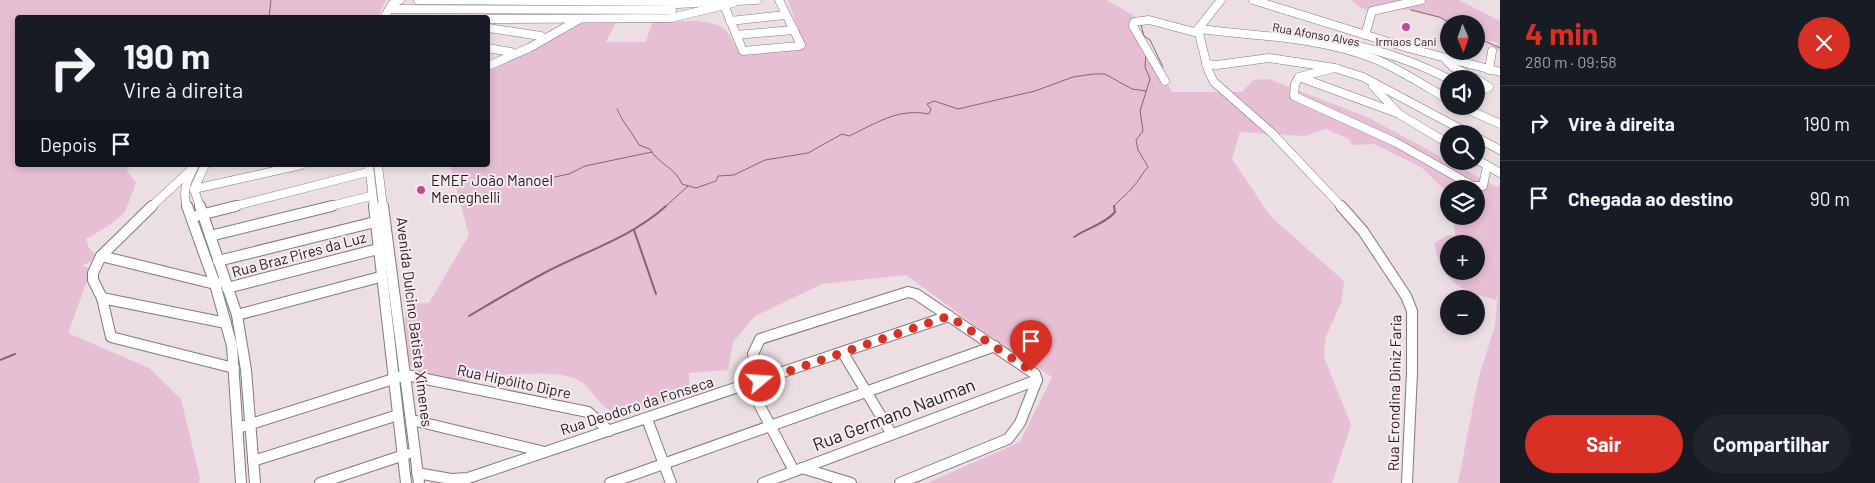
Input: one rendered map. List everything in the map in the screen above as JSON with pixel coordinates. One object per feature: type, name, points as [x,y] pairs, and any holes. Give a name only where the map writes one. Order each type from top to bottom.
[{"type":"street","points":[[386,15],[391,7],[400,0]]},
{"type":"street","points":[[418,0],[723,3],[757,0]]},
{"type":"street","points":[[723,3],[744,52],[801,45],[779,0]]},
{"type":"street","points":[[1198,31],[1211,10],[1221,0]]},
{"type":"street","points":[[1253,0],[1440,57]]},
{"type":"street","points":[[1365,35],[1372,11],[1421,0]]},
{"type":"street","points":[[450,15],[456,1]]},
{"type":"street","points":[[490,19],[499,1]]},
{"type":"street","points":[[539,19],[546,1]]},
{"type":"street","points":[[490,65],[529,48],[582,19],[590,1]]},
{"type":"street","points":[[630,18],[634,1]]},
{"type":"street","points":[[659,18],[672,10],[677,2]]},
{"type":"street","points":[[490,19],[659,18],[687,16],[723,3]]},
{"type":"street","points":[[391,7],[452,10],[672,10]]},
{"type":"street","points":[[730,20],[785,14]]},
{"type":"street","points":[[490,61],[511,52],[569,19]]},
{"type":"street","name":"Rua Afonso Alves","points":[[1165,80],[1133,26],[1134,22],[1149,20],[1198,31],[1322,45],[1356,53],[1384,64],[1440,95]]},
{"type":"street","points":[[490,28],[541,36]]},
{"type":"street","points":[[736,35],[794,30]]},
{"type":"street","name":"Rua Erondina Diniz Faria","points":[[1198,31],[1206,64],[1219,88],[1272,133],[1363,231],[1406,296],[1412,311],[1412,372],[1407,483]]},
{"type":"street","points":[[1293,37],[1333,39],[1377,48],[1440,75]]},
{"type":"street","points":[[490,48],[511,52]]},
{"type":"street","points":[[1489,70],[1492,51]]},
{"type":"street","points":[[1206,64],[1217,65],[1250,59],[1269,58],[1335,68],[1363,77],[1453,125]]},
{"type":"street","points":[[1447,60],[1459,70]]},
{"type":"street","points":[[1450,60],[1500,72]]},
{"type":"street","points":[[1299,77],[1335,68]]},
{"type":"street","points":[[1299,77],[1399,114],[1440,139]]},
{"type":"street","points":[[1299,77],[1293,93],[1298,99],[1395,142],[1473,186],[1483,186],[1488,166]]},
{"type":"street","points":[[1363,77],[1399,114]]},
{"type":"street","points":[[1480,115],[1500,124]]},
{"type":"street","points":[[1485,142],[1500,150]]},
{"type":"street","points":[[1485,164],[1500,173]]},
{"type":"street","points":[[194,167],[184,174],[101,256],[93,273],[96,287],[102,298],[111,337],[234,368]]},
{"type":"street","points":[[195,167],[184,192],[190,219],[237,316],[242,343],[255,483]]},
{"type":"street","points":[[204,167],[194,189],[218,260],[222,284],[226,323],[232,346],[242,483]]},
{"type":"street","points":[[194,189],[292,167]]},
{"type":"street","name":"Avenida Dulcino Batista Ximenes","points":[[378,167],[418,478]]},
{"type":"street","points":[[190,219],[201,213],[368,169]]},
{"type":"street","name":"Avenida Dulcino Batista Ximenes","points":[[368,169],[376,222],[380,277],[395,378],[406,483]]},
{"type":"street","points":[[210,236],[371,196]]},
{"type":"street","points":[[218,260],[376,222]]},
{"type":"street","name":"Rua Braz Pires da Luz","points":[[222,284],[378,249]]},
{"type":"street","points":[[101,256],[222,284]]},
{"type":"street","points":[[237,316],[380,277]]},
{"type":"street","points":[[850,483],[798,470],[770,426],[755,383],[753,350],[760,339],[908,292],[916,294],[995,346],[1031,371],[1037,380],[1020,423],[1008,439],[900,483]]},
{"type":"street","points":[[102,298],[226,323]]},
{"type":"street","name":"Rua Deodoro da Fonseca","points":[[418,478],[459,480],[755,383],[949,316]]},
{"type":"street","points":[[232,346],[242,343]]},
{"type":"street","points":[[610,483],[995,346]]},
{"type":"street","points":[[843,353],[891,433]]},
{"type":"street","points":[[238,428],[406,375]]},
{"type":"street","name":"Rua Hipólito Dipre","points":[[406,375],[588,412],[610,431]]},
{"type":"street","name":"Rua Germano Nauman","points":[[764,483],[891,433],[1037,380]]},
{"type":"street","points":[[253,461],[398,415]]},
{"type":"street","points":[[647,419],[671,483]]},
{"type":"street","points":[[412,420],[545,452]]},
{"type":"street","points":[[320,483],[415,452]]},
{"type":"shaded area","points":[[0,0],[386,0],[378,15],[15,15],[15,167],[128,167],[127,171],[136,183],[125,212],[111,224],[86,239],[89,248],[98,257],[82,266],[101,271],[87,281],[68,333],[149,368],[181,399],[200,478],[199,483],[0,483]]},
{"type":"shaded area","points":[[788,0],[1107,0],[1141,20],[1135,26],[1172,92],[1242,92],[1253,80],[1269,79],[1369,118],[1440,156],[1440,170],[1465,170],[1484,180],[1440,180],[1440,185],[1421,167],[1374,144],[1352,145],[1349,139],[1326,129],[1305,136],[1240,132],[1232,159],[1271,217],[1344,281],[1341,303],[1325,339],[1324,357],[1351,425],[1332,483],[927,483],[1020,442],[1052,377],[977,327],[906,275],[822,284],[755,316],[733,342],[728,370],[689,373],[689,390],[628,413],[613,412],[603,406],[583,383],[565,376],[530,373],[439,383],[421,375],[413,368],[407,359],[403,338],[408,304],[429,303],[469,235],[451,167],[490,167],[490,70],[583,21],[617,20],[606,42],[646,42],[652,22],[690,21],[710,23],[724,29],[740,51],[746,53],[804,47]]},
{"type":"shaded area","points":[[1352,0],[1459,0],[1500,21],[1500,51],[1491,49],[1499,43],[1485,40],[1485,15],[1440,15],[1440,18],[1406,10],[1368,10],[1356,5]]},
{"type":"shaded area","points":[[1485,181],[1497,187],[1500,184],[1500,483],[1458,483],[1479,376],[1495,326],[1498,292],[1496,300],[1485,296],[1485,290],[1467,290],[1452,280],[1485,280],[1485,235],[1455,235],[1454,225],[1485,225]]},
{"type":"shaded area","points":[[1440,240],[1440,262],[1438,257],[1434,243]]},
{"type":"waterway","points":[[269,15],[271,0]]},
{"type":"waterway","points":[[1411,10],[1440,18]]},
{"type":"waterway","points":[[1141,25],[1144,36],[1150,40],[1163,67]]},
{"type":"waterway","points":[[1485,41],[1500,48]]},
{"type":"waterway","points":[[1114,207],[1135,185],[1148,167],[1138,150],[1136,140],[1143,131],[1140,111],[1150,79],[1145,67],[1146,53]]},
{"type":"waterway","points":[[652,152],[676,174],[682,184],[696,188],[716,181],[718,176],[734,175],[765,160],[808,153],[842,134],[849,136],[897,115],[907,113],[929,114],[931,109],[927,104],[934,101],[958,109],[1035,91],[1073,77],[1093,74],[1105,74],[1132,89],[1146,91]]},
{"type":"waterway","points":[[617,109],[639,145],[650,149],[652,152]]},
{"type":"waterway","points":[[517,185],[569,174],[585,166],[652,152]]},
{"type":"waterway","points":[[665,207],[688,186]]},
{"type":"waterway","points":[[469,316],[561,264],[624,235],[653,217],[666,206]]},
{"type":"waterway","points":[[1074,237],[1111,216],[1115,212],[1114,207]]},
{"type":"waterway","points":[[634,230],[656,294]]},
{"type":"waterway","points":[[0,360],[15,354]]},
{"type":"place","name":"Irmaos Cani","points":[[1406,27]]},
{"type":"place","name":"EMEF João Manoel Meneghelli","points":[[421,190]]},
{"type":"route","points":[[760,381],[949,316],[1031,371]]}]
